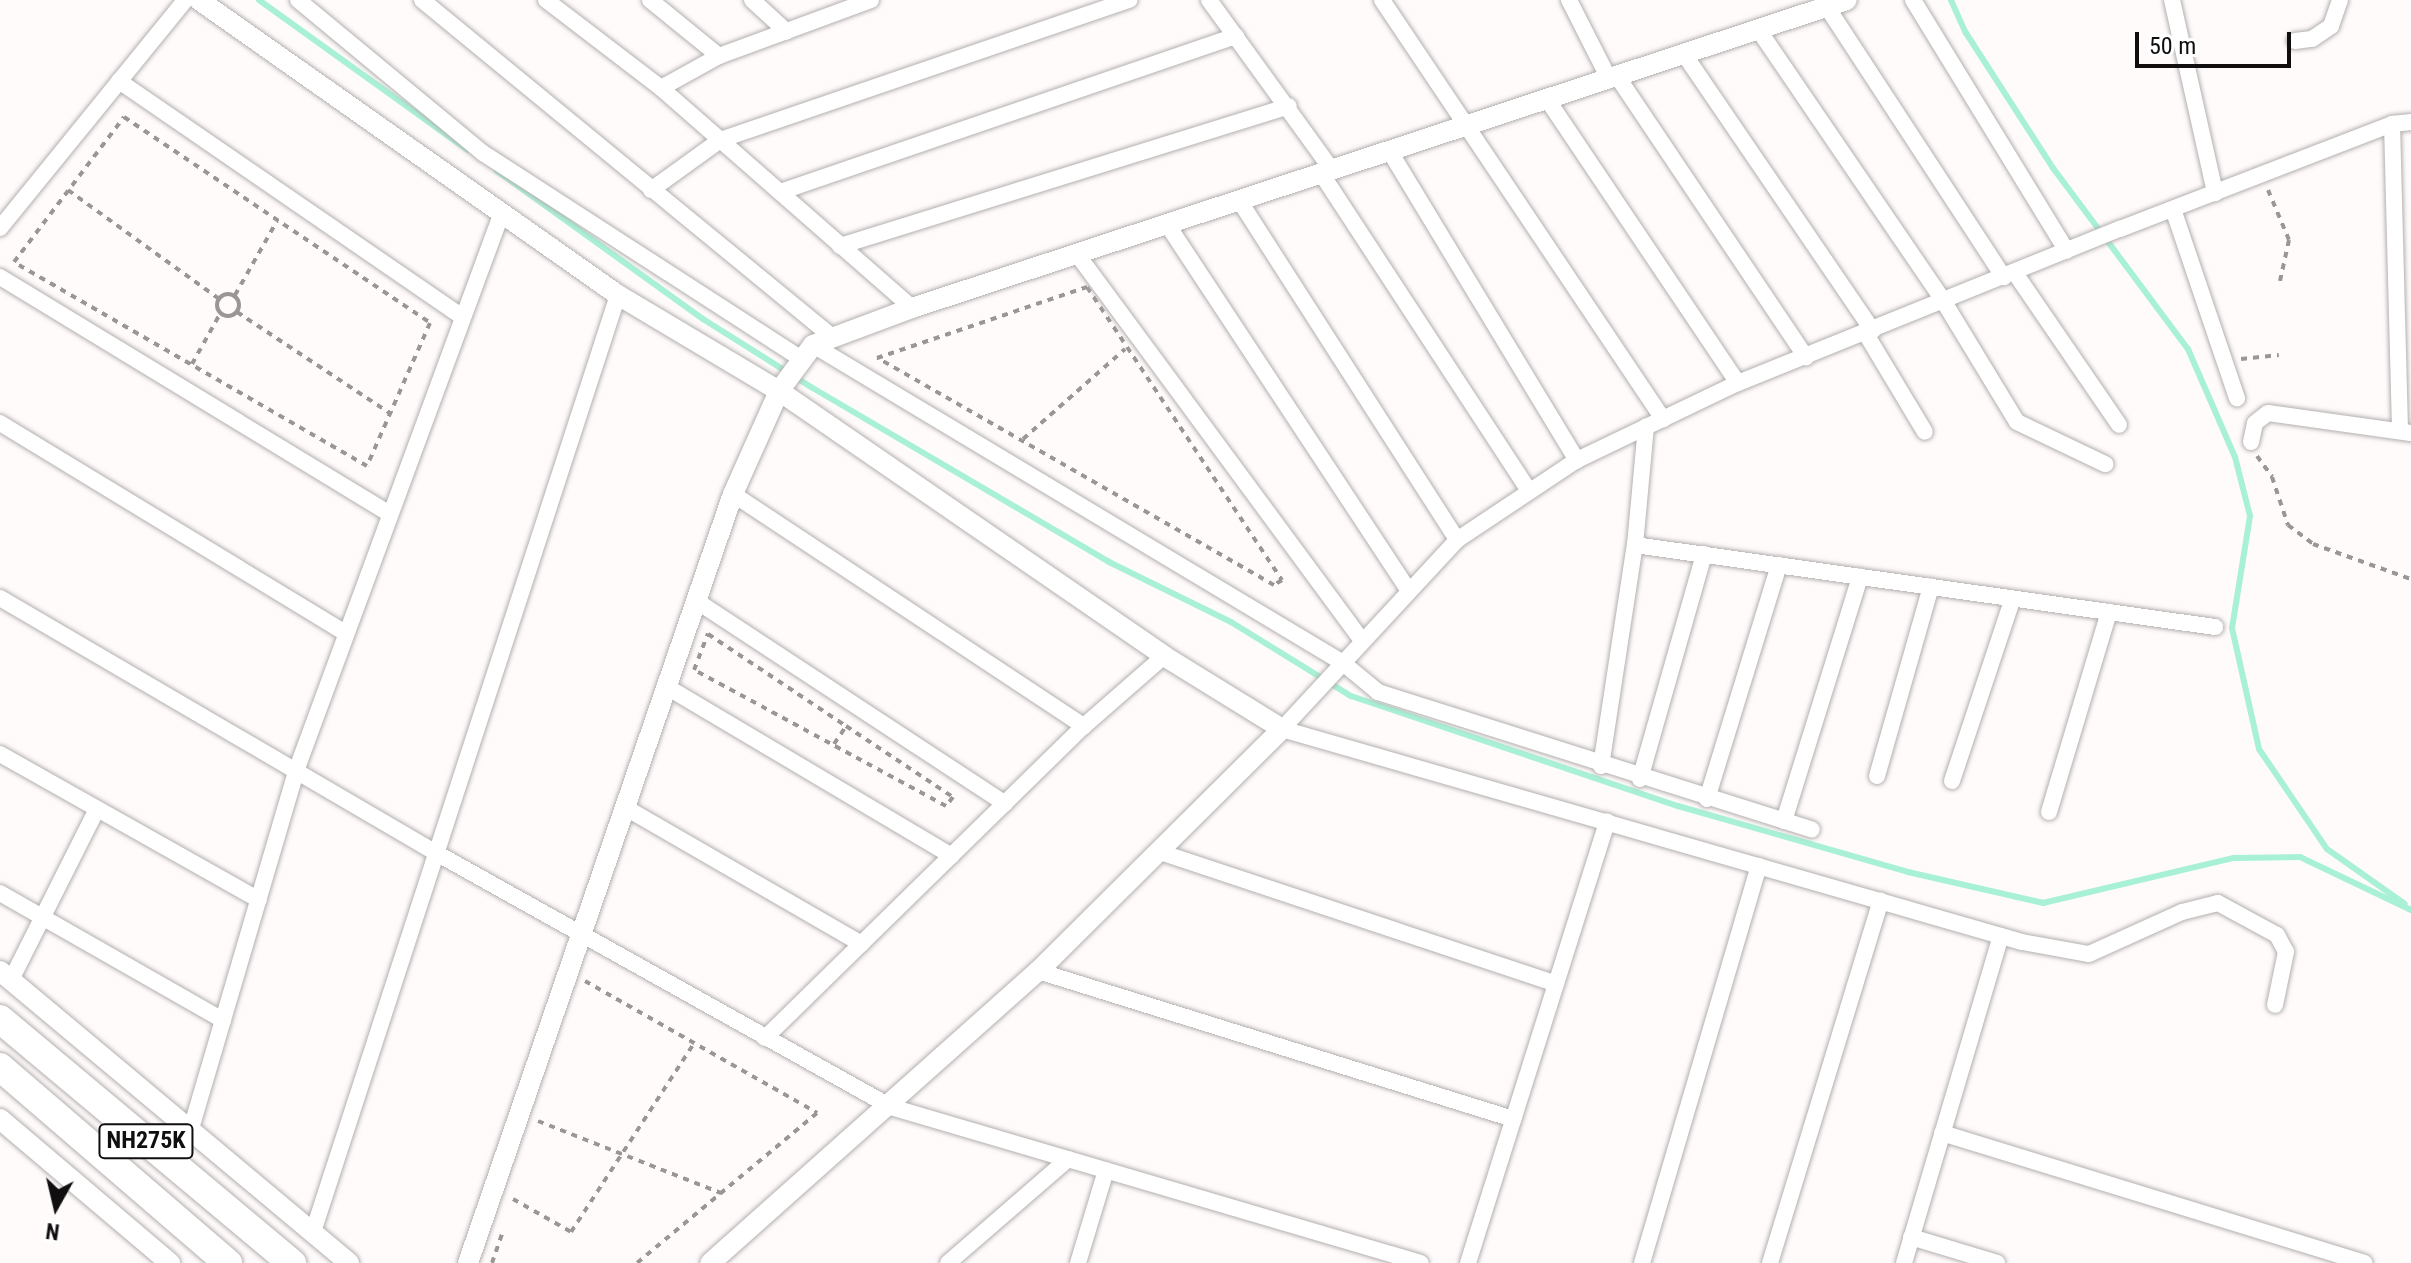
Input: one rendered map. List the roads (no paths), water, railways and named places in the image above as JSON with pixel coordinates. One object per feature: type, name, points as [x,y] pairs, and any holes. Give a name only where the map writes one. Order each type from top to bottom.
[{"type":"highway","name":"NH275K","points":[[0,1019],[292,1263]]},
{"type":"highway","name":"NH275K","points":[[0,1067],[228,1263]]},
{"type":"street","points":[[0,228],[185,0]]},
{"type":"street","points":[[199,0],[618,295],[801,362]]},
{"type":"street","points":[[298,0],[483,153],[801,362],[1378,692],[1640,779],[1812,830]]},
{"type":"street","points":[[422,0],[651,190],[801,362],[1164,656],[1282,729],[2001,936],[2089,954],[2182,912],[2218,903],[2277,935],[2286,952],[2275,1005]]},
{"type":"street","points":[[546,0],[661,88],[912,308]]},
{"type":"street","points":[[650,0],[719,56]]},
{"type":"street","points":[[752,0],[787,32]]},
{"type":"street","points":[[661,88],[719,56],[871,0]]},
{"type":"street","points":[[651,190],[720,140],[1130,0]]},
{"type":"street","points":[[1209,0],[1289,106],[1529,491]]},
{"type":"street","points":[[1382,0],[1663,419]]},
{"type":"street","points":[[1569,0],[1613,77],[1806,357]]},
{"type":"street","points":[[1913,0],[2073,248]]},
{"type":"street","points":[[2172,0],[2215,193]]},
{"type":"street","points":[[2295,41],[2312,39],[2331,26],[2340,0]]},
{"type":"street","points":[[468,1263],[733,494],[801,362],[912,308],[1837,2],[2010,275],[2119,425]]},
{"type":"street","points":[[1758,29],[1944,302],[2017,422],[2105,464]]},
{"type":"street","points":[[780,192],[1236,36]]},
{"type":"street","points":[[1684,54],[1869,333],[1925,432]]},
{"type":"street","points":[[119,81],[462,317]]},
{"type":"street","points":[[1547,99],[1738,383]]},
{"type":"street","points":[[840,246],[1289,106]]},
{"type":"street","points":[[710,1263],[891,1107],[1038,971],[1304,708],[1361,639],[1457,540],[1529,491],[1577,460],[1738,383],[1869,333],[2120,229],[2392,124],[2411,122]]},
{"type":"street","points":[[2251,442],[2255,423],[2268,413],[2406,432],[2405,305],[2392,124]]},
{"type":"street","points":[[1389,150],[1577,460]]},
{"type":"street","points":[[1239,200],[1457,540]]},
{"type":"street","points":[[2173,209],[2237,398]]},
{"type":"street","points":[[190,1132],[296,771],[501,215]]},
{"type":"street","points":[[1167,224],[1408,590]]},
{"type":"street","points":[[1077,254],[1361,639]]},
{"type":"street","points":[[0,277],[390,514]]},
{"type":"street","points":[[313,1232],[618,295]]},
{"type":"street","points":[[0,423],[346,633]]},
{"type":"street","points":[[1601,766],[1635,545],[1646,427]]},
{"type":"street","points":[[733,494],[1084,726]]},
{"type":"street","points":[[1635,545],[2012,601],[2215,627]]},
{"type":"street","points":[[1640,779],[1704,554]]},
{"type":"street","points":[[1707,799],[1779,565]]},
{"type":"street","points":[[1784,821],[1860,577]]},
{"type":"street","points":[[1877,776],[1931,587]]},
{"type":"street","points":[[0,598],[581,936],[891,1107],[1421,1263]]},
{"type":"street","points":[[695,600],[1005,804]]},
{"type":"street","points":[[1952,781],[2012,601]]},
{"type":"street","points":[[2049,812],[2109,612]]},
{"type":"street","points":[[765,1038],[1084,726],[1164,656]]},
{"type":"street","points":[[667,687],[952,856]]},
{"type":"street","points":[[0,754],[259,900]]},
{"type":"street","points":[[626,808],[862,944]]},
{"type":"street","points":[[97,809],[43,918],[6,975],[349,1263]]},
{"type":"street","points":[[1468,1263],[1607,821]]},
{"type":"street","points":[[1160,852],[1556,984]]},
{"type":"street","points":[[1642,1263],[1759,866]]},
{"type":"street","points":[[0,893],[223,1020]]},
{"type":"street","points":[[1770,1263],[1881,901]]},
{"type":"street","points":[[1904,1263],[2001,936]]},
{"type":"street","points":[[1038,971],[1513,1119]]},
{"type":"street","points":[[0,1119],[170,1263]]},
{"type":"street","points":[[1942,1133],[2364,1263]]},
{"type":"street","points":[[948,1263],[1068,1159]]},
{"type":"street","points":[[1078,1263],[1106,1170]]},
{"type":"street","points":[[1911,1237],[1997,1263]]},
{"type":"waterway","points":[[259,0],[468,150]]},
{"type":"waterway","points":[[1951,0],[1966,33],[2053,168],[2188,349],[2235,457],[2250,516],[2232,628],[2259,749],[2327,849],[2405,904]]},
{"type":"waterway","points":[[497,171],[703,319],[811,387],[1109,562],[1231,622],[1351,696],[1678,806],[1908,872],[2043,903],[2234,858],[2300,857],[2411,910]]}]
